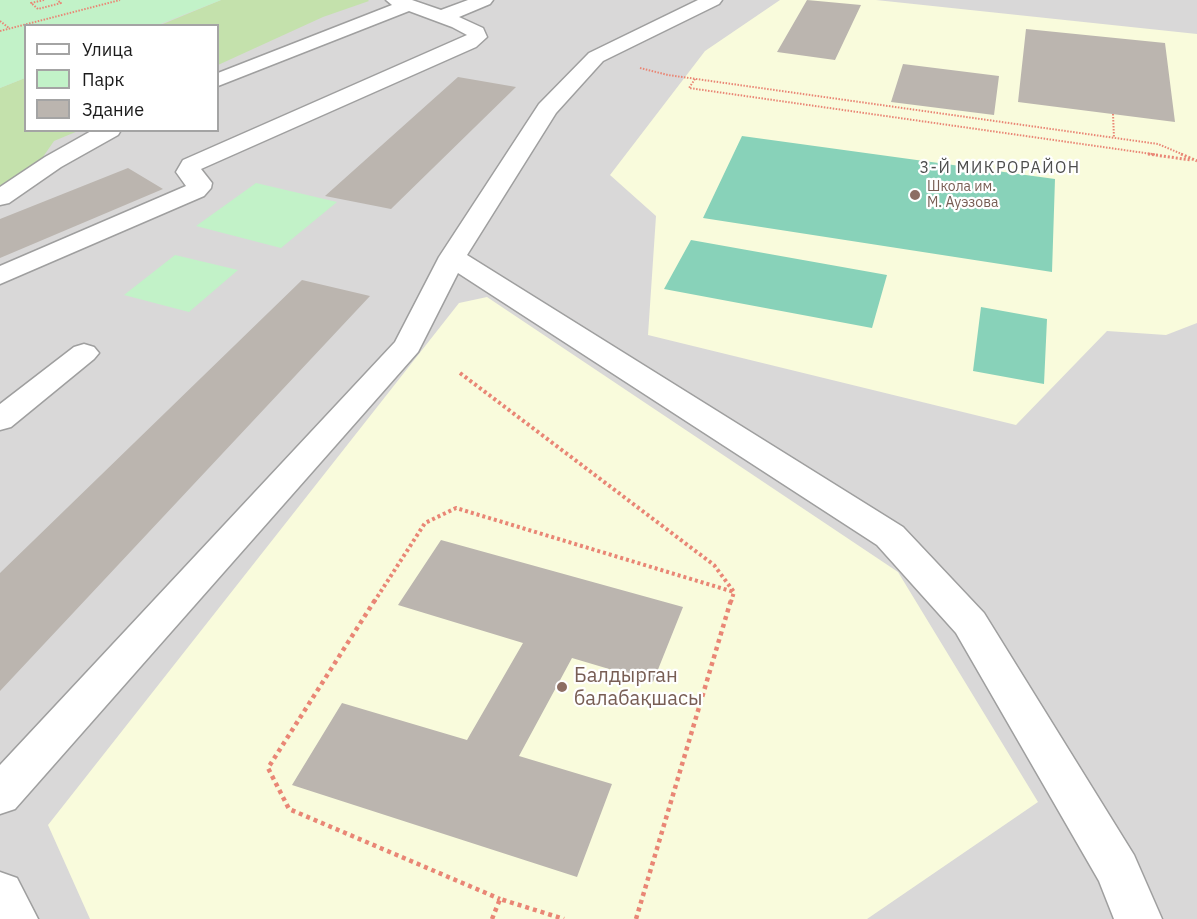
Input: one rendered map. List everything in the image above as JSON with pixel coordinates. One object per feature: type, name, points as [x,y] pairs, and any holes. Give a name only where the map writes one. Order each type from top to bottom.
[{"type":"lane","points":[[441,16],[484,0]]},
{"type":"lane","points":[[0,795],[408,346],[452,257],[547,109],[596,57],[713,0]]},
{"type":"lane","points":[[0,276],[195,191],[199,188],[200,183],[189,172],[191,165],[469,44],[477,38],[476,32],[441,16],[401,2],[219,80]]},
{"type":"lane","points":[[0,198],[53,162],[106,132]]},
{"type":"lane","points":[[452,257],[890,536],[970,623],[1118,870],[1138,919]]},
{"type":"lane","points":[[0,420],[84,353]]},
{"type":"lane","points":[[0,894],[14,919]]},
{"type":"path","points":[[42,0],[31,3],[38,9],[61,3],[57,0]]},
{"type":"path","points":[[26,24],[120,0]]},
{"type":"path","points":[[50,6],[61,15]]},
{"type":"path","points":[[0,21],[10,28]]},
{"type":"path","points":[[0,31],[24,24]]},
{"type":"path","points":[[596,57],[668,75],[1158,144],[1197,161]]},
{"type":"path","points":[[695,79],[689,88],[1197,161]]},
{"type":"path","points":[[1113,114],[1114,138]]},
{"type":"path","points":[[460,373],[714,565],[734,592]]},
{"type":"path","points":[[564,919],[500,898],[289,809],[268,768],[425,523],[456,508],[734,592]]},
{"type":"path","points":[[636,919],[734,592]]},
{"type":"path","points":[[492,919],[500,898]]},
{"type":"shaded area","name":"3-Й МИКРОРАЙОН","points":[[0,0],[1197,0],[1197,919],[0,919]]},
{"type":"shaded area","name":"Школа им. М. Ауэзова","points":[[780,0],[876,0],[1197,34],[1197,323],[1166,335],[1107,331],[1016,425],[648,335],[656,216],[610,175],[705,51]]},
{"type":"shaded area","name":"Балдырган балабақшасы","points":[[487,297],[898,572],[1038,802],[867,919],[90,919],[48,825],[459,303]]},
{"type":"green space","points":[[0,0],[221,0],[161,24],[24,24],[24,78],[0,88]]},
{"type":"green space","points":[[221,0],[369,1],[323,17],[219,65],[219,24],[163,24]]},
{"type":"green space","points":[[24,78],[24,132],[76,132],[54,141],[36,167],[0,189],[0,88]]},
{"type":"green space","points":[[742,136],[1055,179],[1052,272],[703,218]]},
{"type":"green space","points":[[256,183],[337,202],[281,248],[196,226]]},
{"type":"green space","points":[[691,240],[887,275],[872,328],[664,289]]},
{"type":"green space","points":[[175,255],[238,270],[189,312],[124,295]]},
{"type":"green space","points":[[981,307],[1047,319],[1044,384],[973,371]]},
{"type":"building","points":[[807,0],[861,5],[835,60],[777,52]]},
{"type":"building","points":[[1026,29],[1165,43],[1175,122],[1018,102]]},
{"type":"building","points":[[903,64],[999,76],[994,115],[891,102]]},
{"type":"building","points":[[458,77],[516,87],[391,209],[325,196]]},
{"type":"building","points":[[128,168],[163,189],[0,258],[0,219]]},
{"type":"building","points":[[302,280],[370,296],[0,691],[0,573]]},
{"type":"building","points":[[441,540],[683,607],[653,682],[572,658],[519,756],[612,784],[577,877],[292,785],[342,703],[467,740],[523,643],[398,605]]},
{"type":"place","name":"Школа им. М. Ауэзова","points":[[915,195]]},
{"type":"place","name":"Балдырган балабақшасы","points":[[562,687]]},
{"type":"district","name":"3-Й МИКРОРАЙОН","points":[[1000,168]]}]
